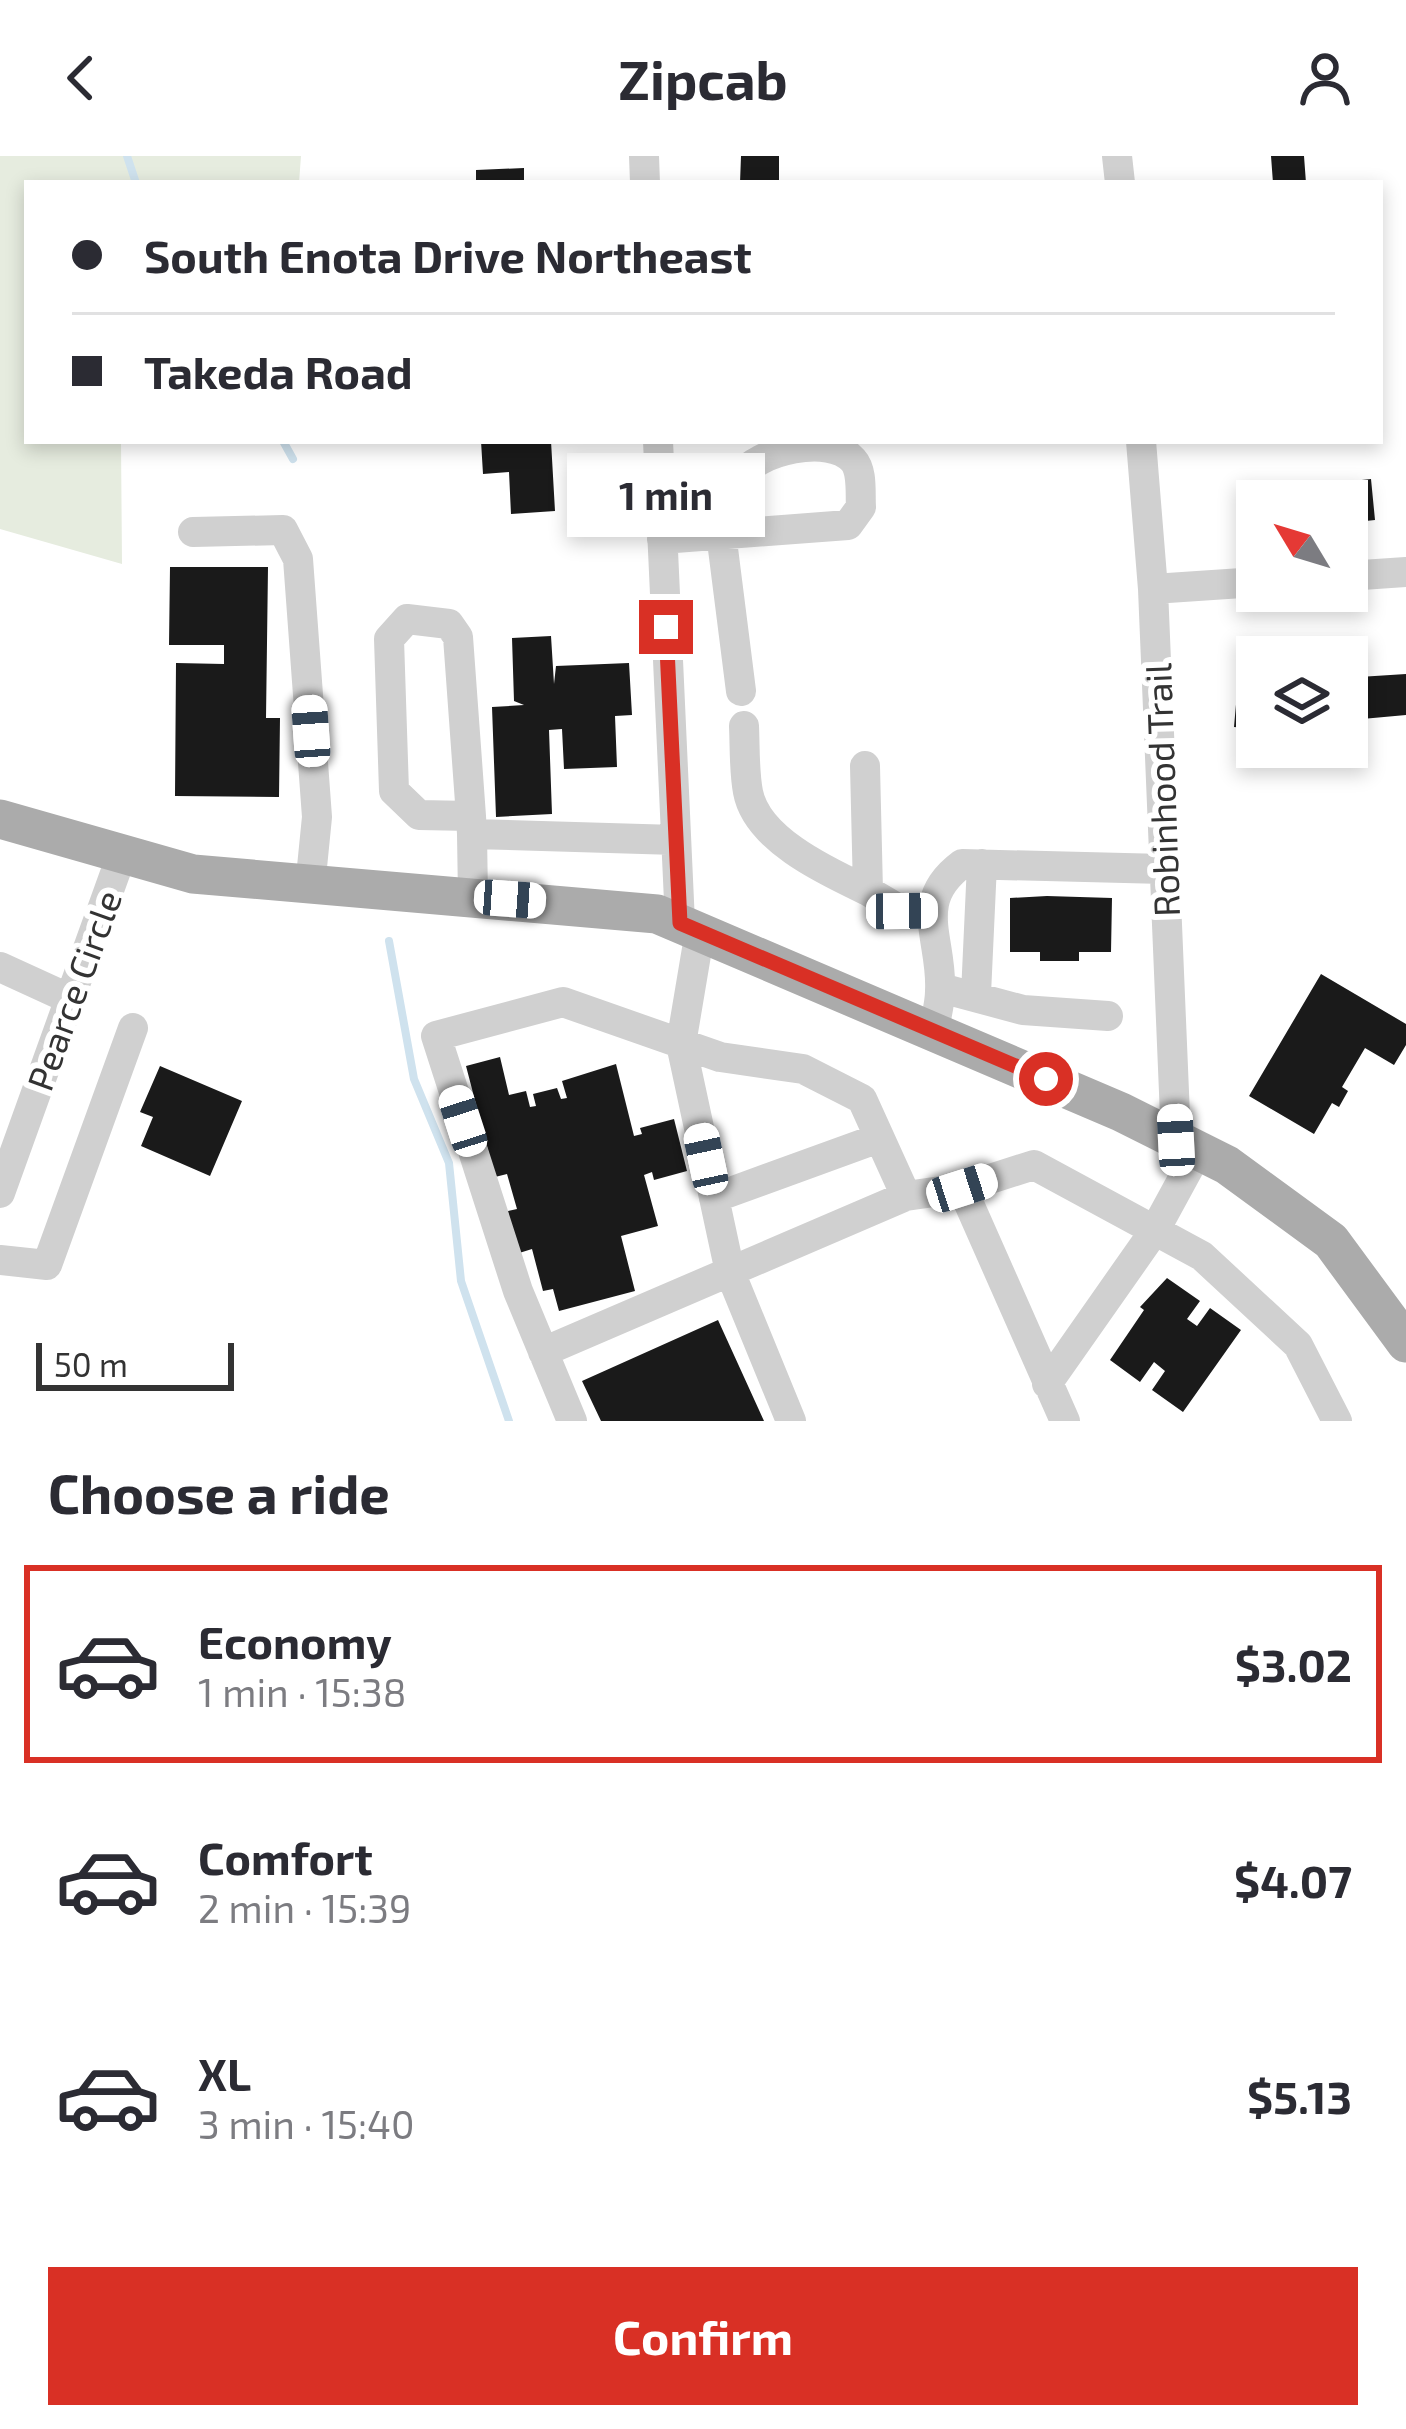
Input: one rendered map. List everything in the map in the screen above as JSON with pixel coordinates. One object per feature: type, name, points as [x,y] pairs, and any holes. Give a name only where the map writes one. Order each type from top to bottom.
[{"type":"main road","points":[[0,820],[193,874],[583,904],[657,914],[934,1030],[1227,1165],[1330,1241],[1400,1320]]},
{"type":"street","points":[[658,444],[676,840],[690,927],[681,1043],[730,1272],[791,1421]]},
{"type":"street","name":"Robinhood Trail","points":[[1141,444],[1153,589],[1165,869],[1187,1145]]},
{"type":"street","points":[[194,532],[284,530],[298,559],[317,817],[310,886]]},
{"type":"street","points":[[662,539],[729,532],[741,691]]},
{"type":"street","points":[[1368,575],[1406,572]]},
{"type":"street","points":[[1153,589],[1236,583]]},
{"type":"street","points":[[473,897],[471,825],[458,637],[449,624],[407,620],[389,639],[394,790],[419,814],[471,825],[676,840]]},
{"type":"street","points":[[744,726],[748,793],[756,812],[773,830],[821,868],[902,911],[934,910]]},
{"type":"street","points":[[866,766],[868,891]]},
{"type":"street","name":"Pearce Circle","points":[[0,1193],[122,854]]},
{"type":"street","points":[[934,1030],[941,988],[934,910],[942,879],[962,864],[1165,869]]},
{"type":"street","points":[[976,994],[982,864]]},
{"type":"street","points":[[0,967],[70,999]]},
{"type":"street","points":[[941,988],[1022,1010],[1108,1016]]},
{"type":"street","points":[[572,1421],[518,1291],[436,1036],[563,1002],[720,1057],[803,1069],[862,1099],[906,1196]]},
{"type":"street","points":[[0,1260],[46,1264],[134,1028]]},
{"type":"street","points":[[714,1198],[879,1138]]},
{"type":"street","points":[[1047,1384],[1155,1230],[1187,1145]]},
{"type":"street","points":[[543,1352],[906,1196],[962,1188],[1034,1165],[1202,1256],[1298,1345],[1329,1418]]},
{"type":"street","points":[[962,1188],[1065,1421]]},
{"type":"shaded area","points":[[0,156],[301,156],[299,180],[24,180],[24,444],[121,444],[122,564],[0,529]]},
{"type":"building","points":[[741,156],[779,156],[779,180],[740,180]]},
{"type":"building","points":[[1271,156],[1304,156],[1306,180],[1273,180]]},
{"type":"building","points":[[524,168],[524,180],[476,180],[476,170]]},
{"type":"building","points":[[481,444],[551,444],[555,511],[511,514],[509,472],[483,474]]},
{"type":"building","points":[[1371,479],[1375,520],[1368,521],[1368,480],[1362,480]]},
{"type":"building","points":[[170,567],[268,567],[266,718],[280,718],[279,797],[175,796],[176,663],[224,664],[224,645],[169,645]]},
{"type":"building","points":[[551,636],[554,684],[556,666],[629,663],[632,715],[615,716],[617,767],[564,769],[562,729],[549,730],[552,814],[496,817],[492,707],[524,705],[514,701],[512,638]]},
{"type":"building","points":[[1406,674],[1406,715],[1368,718],[1368,676]]},
{"type":"building","points":[[1010,898],[1112,898],[1111,952],[1079,952],[1079,961],[1040,961],[1040,952],[1010,952]]},
{"type":"building","points":[[1321,974],[1406,1024],[1406,1045],[1394,1065],[1365,1048],[1342,1087],[1348,1091],[1339,1107],[1332,1103],[1314,1134],[1249,1096]]},
{"type":"building","points":[[500,1057],[509,1095],[526,1091],[530,1107],[536,1106],[533,1094],[557,1088],[561,1099],[567,1098],[562,1081],[616,1064],[634,1136],[642,1134],[640,1128],[674,1119],[687,1171],[654,1180],[652,1172],[644,1175],[658,1226],[621,1236],[635,1291],[559,1311],[553,1289],[543,1291],[532,1249],[516,1254],[504,1212],[517,1209],[507,1174],[495,1177],[466,1066]]},
{"type":"building","points":[[160,1066],[242,1101],[210,1176],[141,1146],[153,1117],[140,1112]]},
{"type":"building","points":[[1167,1278],[1200,1301],[1187,1319],[1197,1326],[1210,1308],[1241,1330],[1183,1412],[1152,1390],[1165,1371],[1154,1362],[1140,1382],[1110,1360],[1144,1310],[1140,1307]]},
{"type":"building","points":[[718,1320],[764,1421],[601,1421],[582,1381]]},
{"type":"waterway","points":[[127,156],[135,180]]},
{"type":"waterway","points":[[285,444],[293,459]]},
{"type":"waterway","points":[[389,941],[414,1079],[449,1163],[461,1281],[509,1421]]},
{"type":"route","points":[[666,627],[680,923],[1046,1079]]}]
